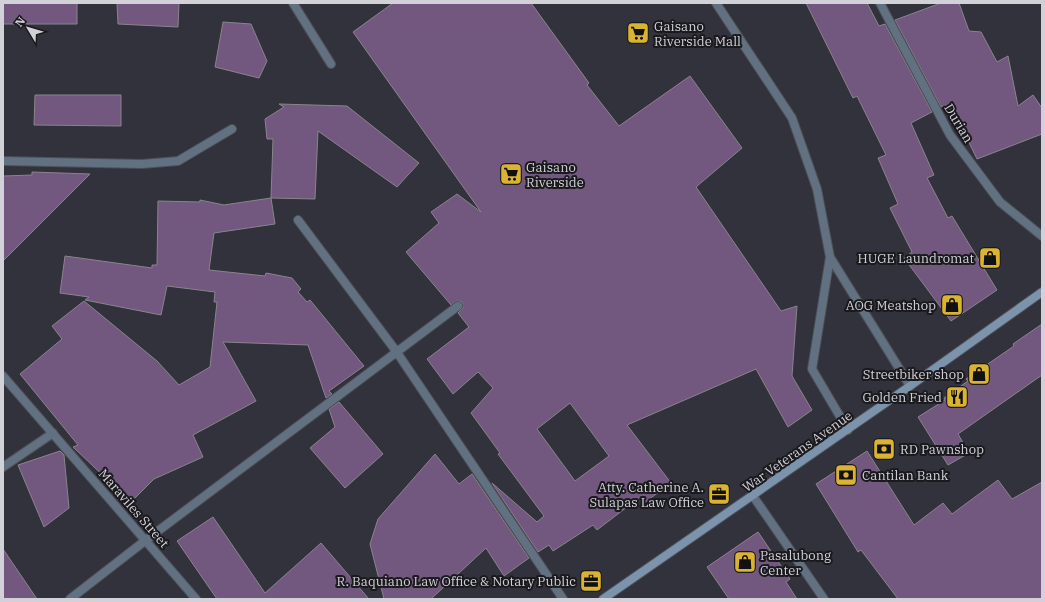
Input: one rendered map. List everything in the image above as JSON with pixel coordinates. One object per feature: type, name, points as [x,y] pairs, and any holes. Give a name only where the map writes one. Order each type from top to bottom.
[{"type":"main road","name":"War Veterans Avenue","points":[[603,599],[848,430],[1042,292]]},
{"type":"street","points":[[294,3],[331,64]]},
{"type":"street","points":[[716,3],[792,118],[816,189],[830,257],[910,386]]},
{"type":"street","name":"Durian","points":[[880,3],[950,135],[1000,202],[1042,236]]},
{"type":"street","points":[[3,161],[142,164],[178,161],[232,129]]},
{"type":"street","points":[[298,220],[396,351],[563,599]]},
{"type":"street","points":[[830,257],[812,369],[848,430]]},
{"type":"street","points":[[70,599],[396,351],[458,306]]},
{"type":"street","name":"Maraviles Street","points":[[3,376],[196,599]]},
{"type":"street","points":[[3,467],[53,433]]},
{"type":"street","points":[[753,496],[824,599]]},
{"type":"building","points":[[3,3],[77,3],[77,24],[3,24]]},
{"type":"building","points":[[117,3],[179,3],[178,27],[118,24]]},
{"type":"building","points":[[393,3],[531,3],[589,83],[587,85],[619,126],[690,76],[742,148],[696,187],[781,311],[797,306],[792,376],[812,410],[788,427],[756,369],[627,425],[671,483],[644,503],[640,497],[597,530],[593,525],[553,551],[549,545],[538,552],[492,483],[537,522],[544,516],[498,454],[500,453],[471,413],[493,388],[478,372],[453,394],[427,359],[469,327],[458,313],[463,308],[462,302],[457,301],[451,305],[406,252],[439,223],[431,212],[457,194],[481,212],[353,32]],"holes":[[[570,403],[609,456],[575,481],[537,429]]]},
{"type":"building","points":[[806,3],[867,3],[879,26],[885,24],[932,112],[911,123],[934,175],[927,178],[948,218],[952,216],[997,290],[951,321],[904,258],[912,252],[890,208],[898,204],[878,158],[886,155],[857,96],[853,98]]},
{"type":"building","points":[[941,3],[959,3],[969,31],[981,32],[997,62],[1008,56],[1018,106],[1033,95],[1042,108],[1042,134],[977,159],[961,126],[959,126],[946,105],[941,107],[895,20]]},
{"type":"building","points":[[223,22],[251,24],[267,61],[259,78],[215,67]]},
{"type":"building","points":[[35,95],[121,95],[121,126],[34,125]]},
{"type":"building","points":[[279,104],[347,106],[419,163],[397,187],[318,131],[315,199],[271,198],[273,139],[267,139],[265,119],[284,107]]},
{"type":"building","points":[[32,172],[90,174],[3,261],[3,176],[32,175]]},
{"type":"building","points":[[271,198],[275,224],[214,233],[209,270],[265,276],[266,273],[292,278],[301,289],[298,292],[307,302],[310,300],[364,366],[329,391],[332,394],[326,398],[308,345],[223,342],[256,401],[193,435],[203,457],[154,479],[131,502],[73,447],[78,445],[20,374],[62,339],[52,326],[84,301],[157,361],[179,385],[210,367],[217,302],[214,302],[215,292],[167,286],[161,315],[85,300],[89,297],[60,293],[65,256],[152,268],[152,265],[157,265],[158,201],[200,202],[200,200],[224,205]]},
{"type":"building","points":[[1042,324],[1042,375],[958,434],[969,453],[948,465],[918,417],[945,400],[944,398],[968,381],[966,379],[1014,346],[1013,344]]},
{"type":"building","points":[[339,402],[383,454],[345,488],[310,448],[335,427],[329,409]]},
{"type":"building","points":[[60,451],[64,455],[69,508],[44,527],[18,465]]},
{"type":"building","points":[[867,451],[914,525],[943,503],[952,514],[998,480],[1012,499],[1042,482],[1042,599],[898,599],[861,550],[858,552],[816,484]]},
{"type":"building","points":[[435,454],[459,484],[472,474],[529,558],[504,576],[486,548],[431,599],[384,599],[370,544],[378,519]]},
{"type":"building","points":[[213,517],[265,593],[321,543],[369,599],[217,599],[177,541]]},
{"type":"building","points":[[758,532],[790,579],[786,582],[797,599],[729,599],[707,567]]},
{"type":"building","points":[[3,549],[37,599],[3,599]]},
{"type":"place","name":"Gaisano Riverside Mall","points":[[638,33]]},
{"type":"place","name":"Gaisano Riverside","points":[[511,174]]},
{"type":"place","name":"HUGE Laundromat","points":[[990,258]]},
{"type":"place","name":"AOG Meatshop","points":[[952,305]]},
{"type":"place","name":"Streetbiker shop","points":[[979,374]]},
{"type":"place","name":"Golden Fried","points":[[957,397]]},
{"type":"place","name":"RD Pawnshop","points":[[884,449]]},
{"type":"place","name":"Cantilan Bank","points":[[846,475]]},
{"type":"place","name":"Atty. Catherine A. Sulapas Law Office","points":[[719,494]]},
{"type":"place","name":"Pasalubong Center","points":[[745,562]]},
{"type":"place","name":"R. Baquiano Law Office & Notary Public","points":[[591,581]]}]
